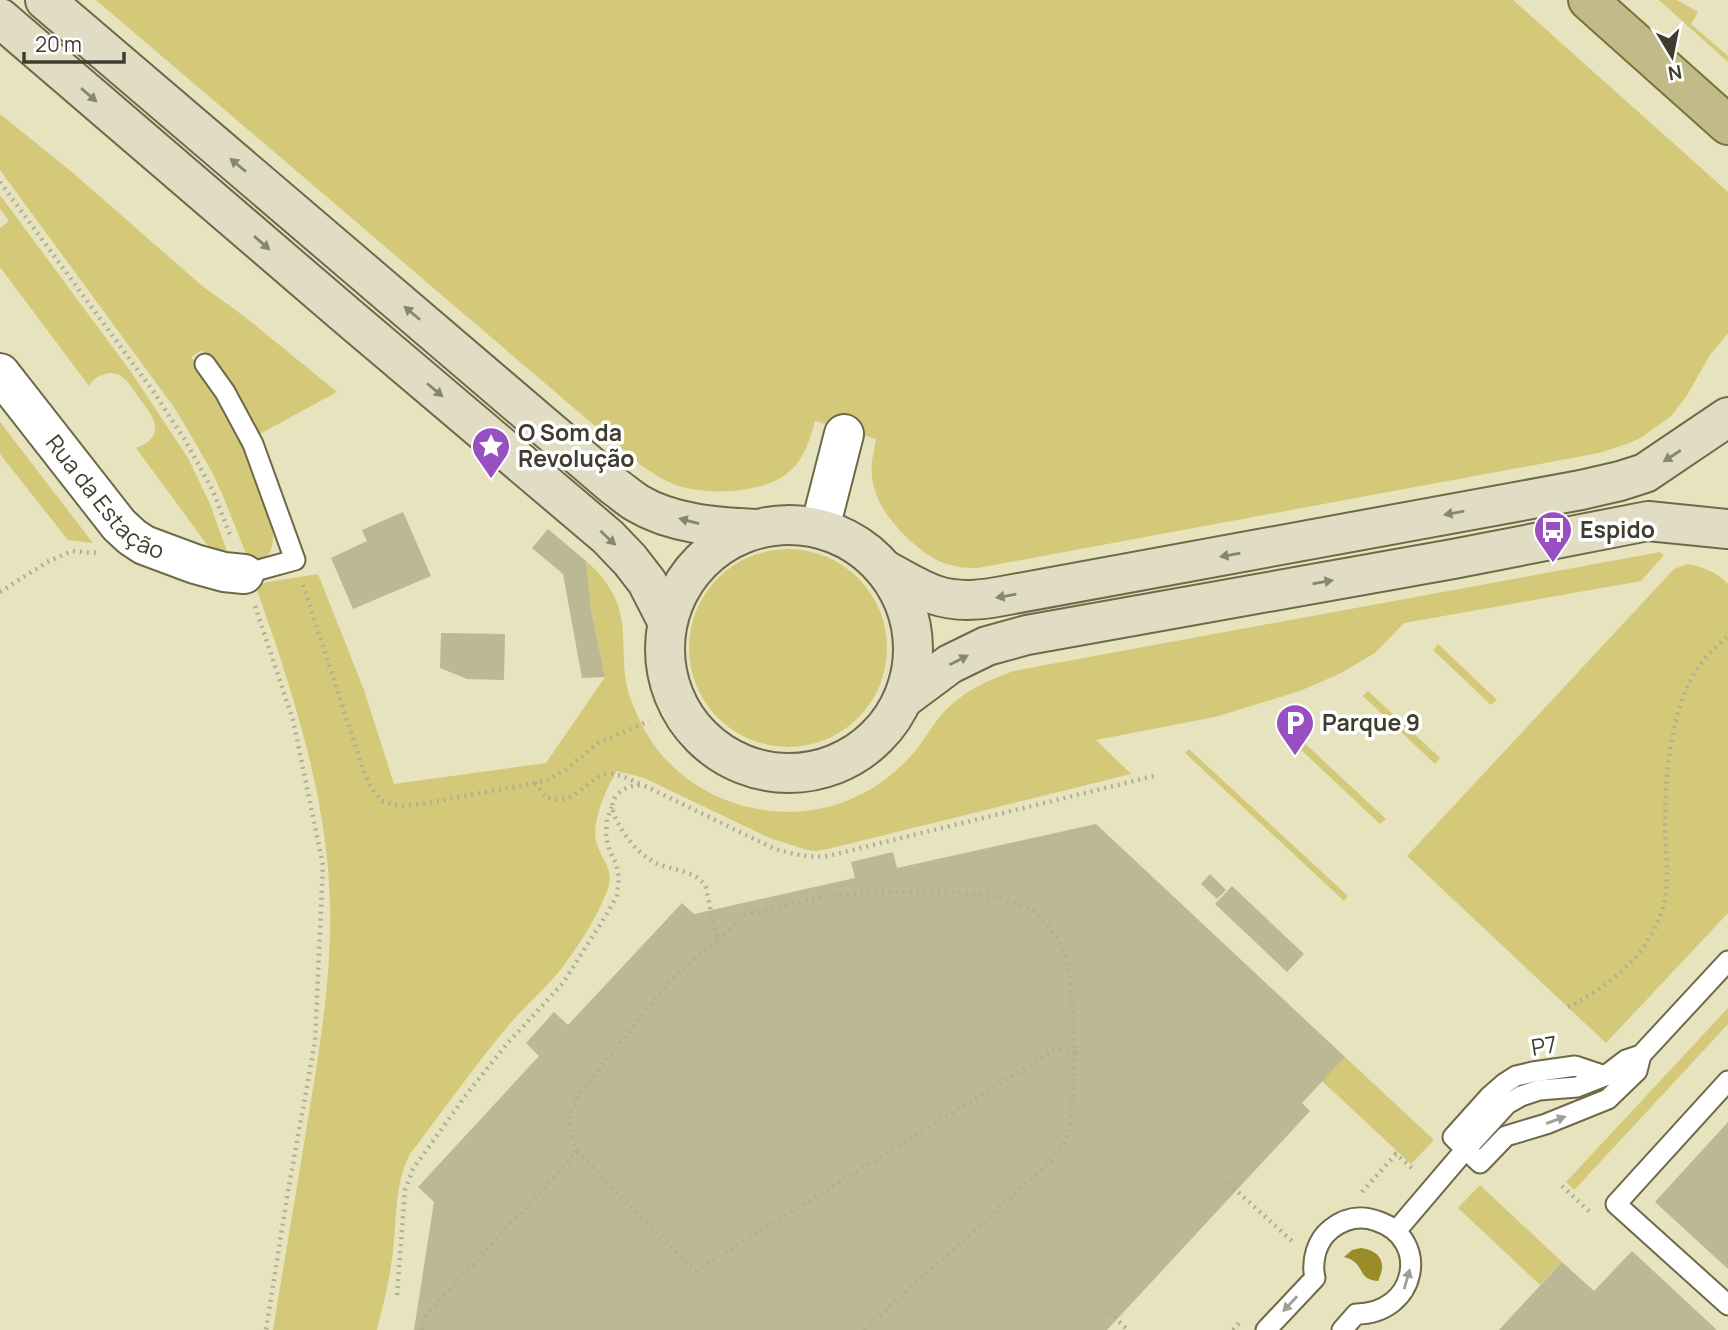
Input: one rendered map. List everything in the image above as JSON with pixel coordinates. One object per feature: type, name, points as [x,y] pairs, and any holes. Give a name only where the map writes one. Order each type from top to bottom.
[{"type":"main road","points":[[45,0],[636,502],[652,510],[710,527],[756,529],[788,524],[820,528],[845,537],[867,551],[885,570],[903,599],[912,632],[909,683],[894,715],[870,743],[839,763],[803,773],[767,772],[749,767],[732,760],[702,739],[690,725],[671,693],[664,657],[667,621],[684,580],[716,548],[756,529]]},
{"type":"main road","points":[[1607,7],[1728,125]]},
{"type":"main road","points":[[0,18],[608,537],[630,559],[647,582],[667,621]]},
{"type":"main road","points":[[885,570],[935,595],[961,600],[1007,596],[1620,481],[1645,473],[1728,417]]},
{"type":"main road","points":[[903,699],[950,664],[987,646],[1027,635],[1453,559],[1648,521],[1728,529]]},
{"type":"street","name":"Rua da Estação","points":[[0,373],[119,525],[132,537],[145,545],[195,564],[224,572],[243,572]]},
{"type":"street","points":[[820,528],[844,434]]},
{"type":"lane","points":[[205,364],[225,393],[253,444],[295,561],[243,572]]},
{"type":"lane","points":[[1396,1231],[1465,1150],[1501,1098],[1521,1096],[1539,1090],[1577,1087],[1605,1076],[1626,1060],[1640,1055],[1728,961]]},
{"type":"lane","points":[[1465,1150],[1480,1163],[1506,1136],[1546,1124],[1608,1099],[1637,1071],[1640,1055]]},
{"type":"lane","points":[[1728,1082],[1616,1204],[1728,1305]]},
{"type":"lane","points":[[1266,1330],[1315,1278],[1314,1258],[1318,1244],[1328,1232],[1340,1223],[1355,1218],[1384,1223],[1396,1231],[1406,1245],[1410,1259],[1410,1275],[1405,1289],[1396,1301],[1383,1310],[1356,1314],[1342,1330]]},
{"type":"path","points":[[0,182],[153,391],[185,440],[213,491],[293,720],[323,865],[315,1042],[266,1330]]},
{"type":"path","points":[[0,592],[47,562],[72,551],[105,554]]},
{"type":"path","points":[[295,561],[363,769],[371,788],[382,802],[399,806],[421,804],[546,781],[568,768],[598,743],[649,721]]},
{"type":"path","points":[[1568,1007],[1592,995],[1615,977],[1646,944],[1654,930],[1666,895],[1665,824],[1671,741],[1678,714],[1695,672],[1728,636]]},
{"type":"path","points":[[535,783],[546,798],[563,799],[576,794],[603,774],[615,774],[775,849],[814,858],[1154,776]]},
{"type":"path","points":[[1130,781],[1136,786]]},
{"type":"path","points":[[397,1295],[405,1190],[413,1169],[506,1045],[563,983],[608,912],[617,895],[620,878],[606,837],[607,819],[614,798],[620,791],[643,785]]},
{"type":"path","points":[[612,806],[614,816],[625,835],[643,856],[697,877],[703,882],[717,940]]},
{"type":"path","points":[[864,1330],[1051,1161],[1064,1143],[1071,1125],[1075,1053],[1070,975],[1065,954],[1054,933],[1031,909],[1002,898],[963,893],[872,891],[825,896],[746,915],[671,980],[580,1093],[571,1107],[569,1121],[578,1152],[695,1271],[1056,1049],[1075,1053]]},
{"type":"path","points":[[422,1330],[424,1317],[578,1152]]},
{"type":"path","points":[[1228,1183],[1294,1242]]},
{"type":"path","points":[[1562,1186],[1591,1212]]},
{"type":"path","points":[[1109,1312],[1128,1330]]},
{"type":"shaded area","points":[[96,0],[1513,0],[1728,192],[1728,333],[1710,355],[1686,397],[1671,416],[1642,437],[1599,453],[978,568],[955,566],[941,562],[920,549],[883,509],[872,474],[876,439],[815,421],[803,454],[791,470],[767,484],[736,491],[703,491],[676,485],[642,466]]},
{"type":"shaded area","points":[[1659,0],[1677,0],[1698,12],[1691,24],[1728,56],[1728,62]]},
{"type":"shaded area","points":[[0,114],[72,172],[201,285],[337,392],[256,436],[227,384],[202,350],[191,357],[229,412],[263,495],[273,537],[270,552],[262,560],[258,562],[247,556],[212,472],[176,410],[0,170]]},
{"type":"shaded area","points":[[0,195],[131,372],[188,458],[210,504],[232,565],[214,554],[136,448],[151,439],[155,425],[129,383],[120,376],[109,373],[96,378],[89,386],[0,267],[0,228],[9,221],[0,209]]},
{"type":"shaded area","points":[[0,422],[93,543],[68,540],[0,454]]},
{"type":"shaded area","points":[[788,549],[807,550],[826,556],[843,565],[858,578],[871,593],[880,610],[886,629],[886,667],[880,686],[871,703],[858,718],[843,731],[826,740],[807,746],[788,747],[769,746],[750,740],[733,731],[718,718],[705,703],[696,686],[690,667],[689,648],[690,629],[696,610],[705,593],[718,578],[733,565],[750,556],[769,550]]},
{"type":"shaded area","points":[[1660,552],[1664,555],[1641,581],[1404,623],[1375,653],[1339,674],[1300,691],[1215,717],[1096,740],[1131,774],[828,849],[807,850],[770,838],[644,778],[617,771],[604,796],[596,824],[596,841],[610,877],[603,902],[592,923],[558,973],[507,1027],[410,1154],[400,1181],[391,1266],[377,1330],[273,1330],[320,1042],[327,987],[330,903],[322,821],[305,741],[255,584],[318,574],[364,690],[394,784],[546,763],[605,677],[591,609],[586,561],[608,585],[617,603],[622,623],[624,666],[632,704],[657,749],[695,784],[718,797],[742,806],[793,812],[844,802],[876,786],[904,763],[941,716],[963,695],[1013,671]]},
{"type":"shaded area","points":[[1688,564],[1710,571],[1728,584],[1728,913],[1606,1043],[1407,856],[1674,569]]},
{"type":"shaded area","points":[[1438,644],[1497,700],[1491,705],[1433,650]]},
{"type":"shaded area","points":[[1368,691],[1440,758],[1435,764],[1363,696]]},
{"type":"shaded area","points":[[1286,726],[1386,819],[1380,824],[1281,731]]},
{"type":"shaded area","points":[[1189,749],[1348,896],[1344,901],[1185,753]]},
{"type":"shaded area","points":[[1728,1008],[1728,1024],[1574,1190],[1566,1182]]},
{"type":"shaded area","points":[[1345,1057],[1434,1140],[1411,1164],[1322,1081]]},
{"type":"shaded area","points":[[1480,1185],[1562,1262],[1540,1285],[1458,1208]]},
{"type":"shaded area","points":[[1361,1248],[1378,1255],[1382,1269],[1378,1281],[1366,1278],[1356,1263],[1344,1257],[1352,1250]]},
{"type":"building","points":[[403,512],[431,576],[353,609],[331,558],[367,541],[362,530]]},
{"type":"building","points":[[548,529],[586,561],[591,609],[605,677],[582,678],[563,574],[532,548]]},
{"type":"building","points":[[441,633],[505,634],[504,680],[467,679],[440,668]]},
{"type":"building","points":[[1096,824],[1345,1057],[1302,1103],[1310,1111],[1107,1330],[414,1330],[434,1202],[418,1187],[539,1056],[526,1043],[554,1012],[568,1025],[682,903],[694,914],[855,878],[851,862],[893,852],[897,868]]},
{"type":"building","points":[[1210,874],[1226,890],[1217,899],[1201,884]]},
{"type":"building","points":[[1232,886],[1304,954],[1287,972],[1215,904]]},
{"type":"building","points":[[1728,1122],[1728,1269],[1655,1202]]},
{"type":"building","points":[[1632,1251],[1717,1330],[1499,1330],[1562,1262],[1594,1291]]},
{"type":"place","name":"O Som da Revolução","points":[[491,480]]},
{"type":"place","name":"Espido","points":[[1553,564]]},
{"type":"place","name":"Parque 9","points":[[1295,757]]}]
